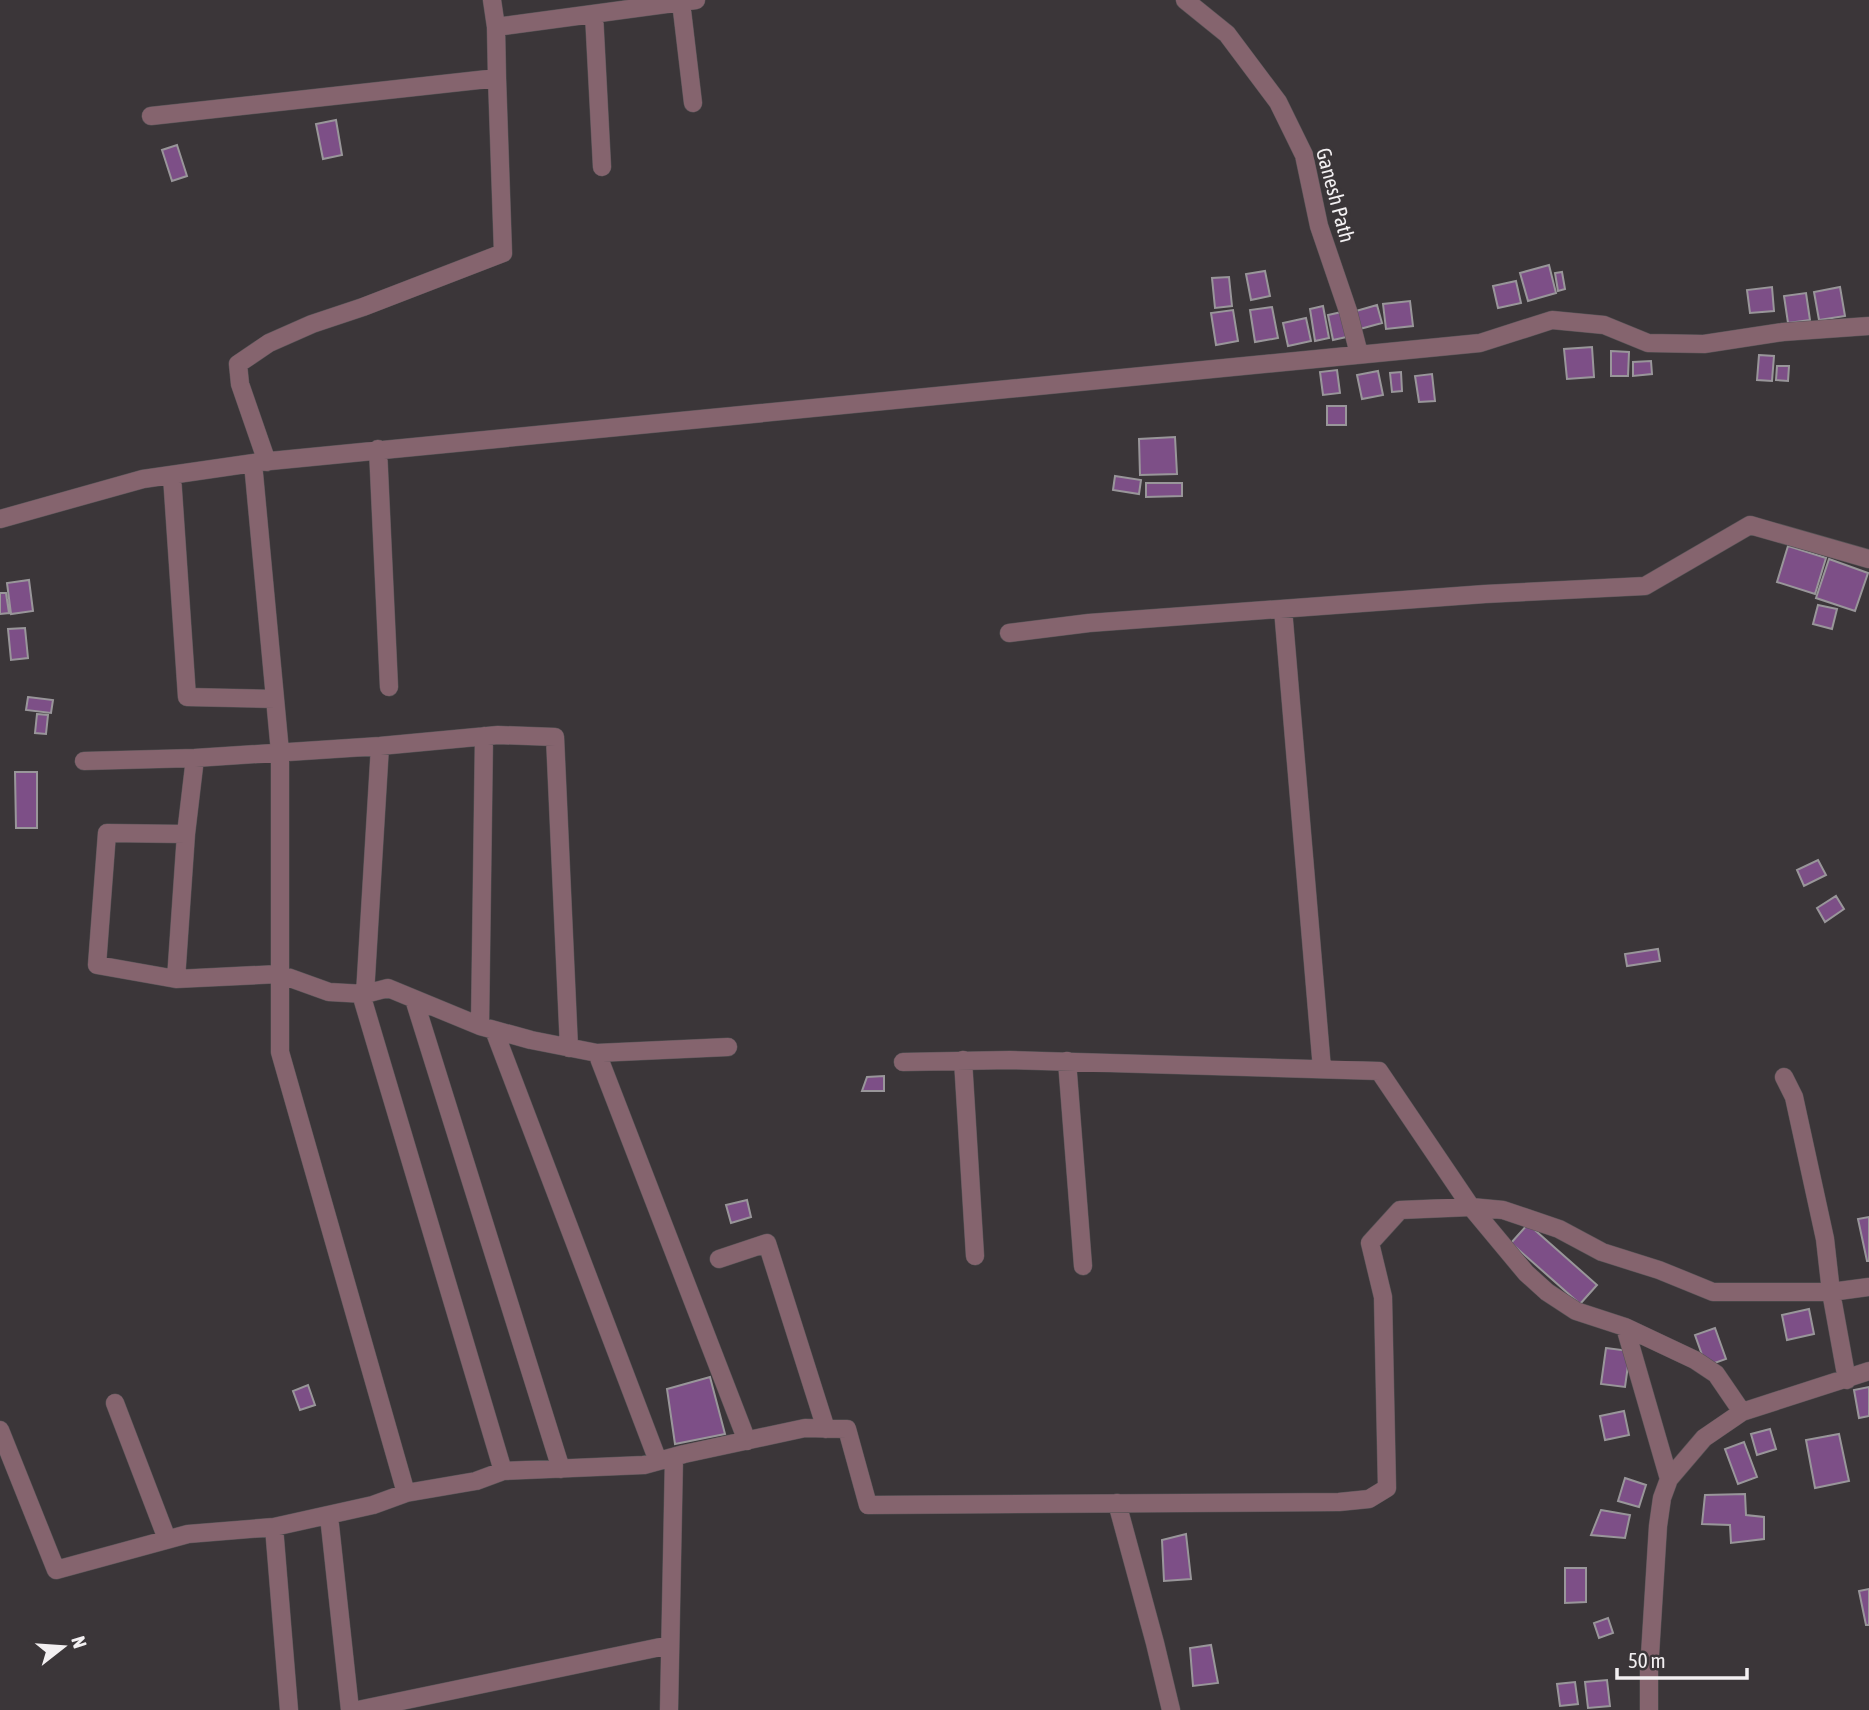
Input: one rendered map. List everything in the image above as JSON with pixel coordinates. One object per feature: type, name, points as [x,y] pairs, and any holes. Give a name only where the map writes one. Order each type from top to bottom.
[{"type":"street","points":[[406,1493],[280,1052],[280,752],[260,462],[240,384],[238,364],[269,343],[312,324],[503,253],[496,27],[492,0]]},
{"type":"street","name":"Ganesh Path","points":[[1185,0],[1227,34],[1278,102],[1304,155],[1319,226],[1348,311],[1359,354]]},
{"type":"street","points":[[496,27],[688,1],[693,103]]},
{"type":"street","points":[[594,13],[602,167]]},
{"type":"street","points":[[151,116],[498,78]]},
{"type":"street","points":[[0,519],[143,479],[260,462],[1480,343],[1552,320],[1604,326],[1648,343],[1704,344],[1783,332],[1869,326]]},
{"type":"street","points":[[378,449],[389,687]]},
{"type":"street","points":[[172,476],[187,697],[275,699]]},
{"type":"street","points":[[1009,633],[1089,624],[1485,594],[1645,586],[1750,526],[1869,559]]},
{"type":"street","points":[[1283,609],[1322,1069]]},
{"type":"street","points":[[484,736],[487,1028],[666,1459],[669,1710]]},
{"type":"street","points":[[84,761],[195,758],[484,736],[555,737],[569,1048]]},
{"type":"street","points":[[380,746],[363,994],[503,1471]]},
{"type":"street","points":[[176,979],[186,834],[195,758]]},
{"type":"street","points":[[186,834],[107,833],[97,965],[176,979],[279,974],[329,992],[363,994],[388,988],[487,1028],[597,1053],[728,1047]]},
{"type":"street","points":[[414,999],[561,1469]]},
{"type":"street","points":[[597,1053],[747,1441]]},
{"type":"street","points":[[962,1060],[975,1256]]},
{"type":"street","points":[[1067,1061],[1083,1266]]},
{"type":"street","points":[[903,1062],[1067,1061],[1379,1071],[1471,1207],[1526,1273],[1547,1292],[1576,1311],[1625,1327],[1695,1360],[1716,1374],[1742,1412]]},
{"type":"street","points":[[1784,1077],[1794,1097],[1825,1239],[1831,1292],[1847,1380]]},
{"type":"street","points":[[0,1430],[55,1570],[188,1534],[274,1527],[329,1516],[406,1493],[476,1481],[503,1471],[644,1465],[805,1428],[847,1429],[868,1505],[1339,1502],[1369,1499],[1387,1488],[1382,1297],[1370,1243],[1399,1210],[1471,1207],[1503,1210],[1559,1229],[1602,1252],[1659,1270],[1713,1292],[1831,1292],[1869,1287]]},
{"type":"street","points":[[719,1259],[767,1244],[826,1429]]},
{"type":"street","points":[[1625,1327],[1669,1479]]},
{"type":"street","points":[[1649,1710],[1658,1525],[1662,1498],[1669,1479],[1704,1438],[1742,1412],[1869,1371]]},
{"type":"street","points":[[115,1404],[167,1539]]},
{"type":"street","points":[[1117,1503],[1171,1710]]},
{"type":"street","points":[[329,1516],[350,1710]]},
{"type":"street","points":[[274,1527],[289,1710]]},
{"type":"street","points":[[359,1710],[670,1646]]},
{"type":"building","points":[[336,120],[342,155],[323,159],[316,124]]},
{"type":"building","points":[[177,145],[187,176],[172,181],[162,150]]},
{"type":"building","points":[[1549,265],[1556,293],[1528,301],[1520,273]]},
{"type":"building","points":[[1265,271],[1270,296],[1251,300],[1246,274]]},
{"type":"building","points":[[1562,272],[1565,289],[1558,291],[1555,273]]},
{"type":"building","points":[[1229,277],[1232,306],[1215,308],[1212,278]]},
{"type":"building","points":[[1516,281],[1521,303],[1498,308],[1493,286]]},
{"type":"building","points":[[1772,287],[1774,311],[1750,313],[1747,290]]},
{"type":"building","points":[[1840,287],[1845,316],[1819,320],[1814,292]]},
{"type":"building","points":[[1806,293],[1810,320],[1788,323],[1784,296]]},
{"type":"building","points":[[1410,301],[1413,326],[1386,329],[1383,304]]},
{"type":"building","points":[[1377,305],[1382,323],[1360,329],[1356,311]]},
{"type":"building","points":[[1323,306],[1329,338],[1315,341],[1310,309]]},
{"type":"building","points":[[1272,307],[1278,338],[1255,342],[1250,310]]},
{"type":"building","points":[[1233,310],[1238,341],[1216,345],[1211,313]]},
{"type":"building","points":[[1346,311],[1351,336],[1333,340],[1328,315]]},
{"type":"building","points":[[1306,318],[1311,341],[1288,346],[1283,323]]},
{"type":"building","points":[[1592,347],[1594,377],[1567,379],[1564,349]]},
{"type":"building","points":[[1611,351],[1629,352],[1628,376],[1611,376]]},
{"type":"building","points":[[1759,355],[1774,356],[1772,381],[1757,380]]},
{"type":"building","points":[[1651,361],[1652,374],[1633,376],[1633,362]]},
{"type":"building","points":[[1777,366],[1789,366],[1788,381],[1776,380]]},
{"type":"building","points":[[1337,370],[1340,393],[1323,395],[1320,372]]},
{"type":"building","points":[[1378,371],[1383,395],[1362,399],[1357,375]]},
{"type":"building","points":[[1401,372],[1402,391],[1392,392],[1390,373]]},
{"type":"building","points":[[1432,374],[1435,401],[1419,402],[1415,376]]},
{"type":"building","points":[[1327,406],[1346,406],[1346,425],[1327,425]]},
{"type":"building","points":[[1175,437],[1177,474],[1140,475],[1139,439]]},
{"type":"building","points":[[1115,476],[1141,480],[1139,494],[1113,490]]},
{"type":"building","points":[[1146,483],[1182,483],[1182,496],[1146,497]]},
{"type":"building","points":[[1788,546],[1826,558],[1815,594],[1777,582]]},
{"type":"building","points":[[1829,559],[1868,573],[1855,611],[1816,598]]},
{"type":"building","points":[[29,580],[33,611],[11,614],[7,583]]},
{"type":"building","points":[[0,593],[6,593],[9,613],[0,614]]},
{"type":"building","points":[[1818,605],[1837,609],[1832,629],[1813,624]]},
{"type":"building","points":[[25,628],[28,658],[11,660],[8,629]]},
{"type":"building","points":[[28,697],[53,700],[51,713],[26,710]]},
{"type":"building","points":[[37,714],[48,715],[46,734],[35,733]]},
{"type":"building","points":[[15,772],[37,772],[37,828],[16,828]]},
{"type":"building","points":[[1818,860],[1826,875],[1804,886],[1797,870]]},
{"type":"building","points":[[1836,896],[1844,909],[1825,922],[1817,908]]},
{"type":"building","points":[[1658,949],[1660,961],[1627,966],[1625,954]]},
{"type":"building","points":[[884,1076],[884,1091],[862,1091],[867,1077]]},
{"type":"building","points":[[747,1200],[751,1217],[731,1223],[726,1205]]},
{"type":"building","points":[[1869,1217],[1869,1261],[1867,1261],[1858,1219]]},
{"type":"building","points":[[1528,1224],[1597,1285],[1580,1304],[1511,1243]]},
{"type":"building","points":[[1809,1309],[1814,1334],[1787,1340],[1782,1315]]},
{"type":"building","points":[[1715,1328],[1726,1359],[1706,1366],[1695,1335]]},
{"type":"building","points":[[1606,1348],[1630,1351],[1625,1387],[1601,1384]]},
{"type":"building","points":[[710,1377],[725,1434],[675,1444],[667,1389]]},
{"type":"building","points":[[308,1385],[315,1405],[300,1410],[293,1391]]},
{"type":"building","points":[[1869,1387],[1869,1416],[1859,1418],[1854,1390]]},
{"type":"building","points":[[1624,1411],[1629,1435],[1605,1440],[1600,1416]]},
{"type":"building","points":[[1770,1429],[1776,1449],[1757,1455],[1751,1434]]},
{"type":"building","points":[[1839,1434],[1849,1481],[1815,1488],[1806,1440]]},
{"type":"building","points":[[1744,1442],[1757,1477],[1738,1484],[1725,1449]]},
{"type":"building","points":[[1625,1478],[1646,1485],[1639,1507],[1618,1501]]},
{"type":"building","points":[[1745,1494],[1746,1515],[1764,1517],[1764,1539],[1731,1543],[1730,1525],[1702,1524],[1705,1495]]},
{"type":"building","points":[[1601,1510],[1630,1515],[1625,1538],[1591,1535]]},
{"type":"building","points":[[1186,1534],[1191,1579],[1164,1581],[1162,1540]]},
{"type":"building","points":[[1565,1568],[1586,1568],[1586,1602],[1565,1603]]},
{"type":"building","points":[[1869,1589],[1869,1625],[1866,1625],[1859,1591]]},
{"type":"building","points":[[1608,1618],[1613,1633],[1599,1638],[1594,1623]]},
{"type":"building","points":[[1211,1645],[1218,1683],[1193,1686],[1190,1648]]},
{"type":"building","points":[[1607,1680],[1610,1706],[1588,1708],[1585,1682]]},
{"type":"building","points":[[1575,1682],[1578,1704],[1560,1706],[1557,1684]]}]
